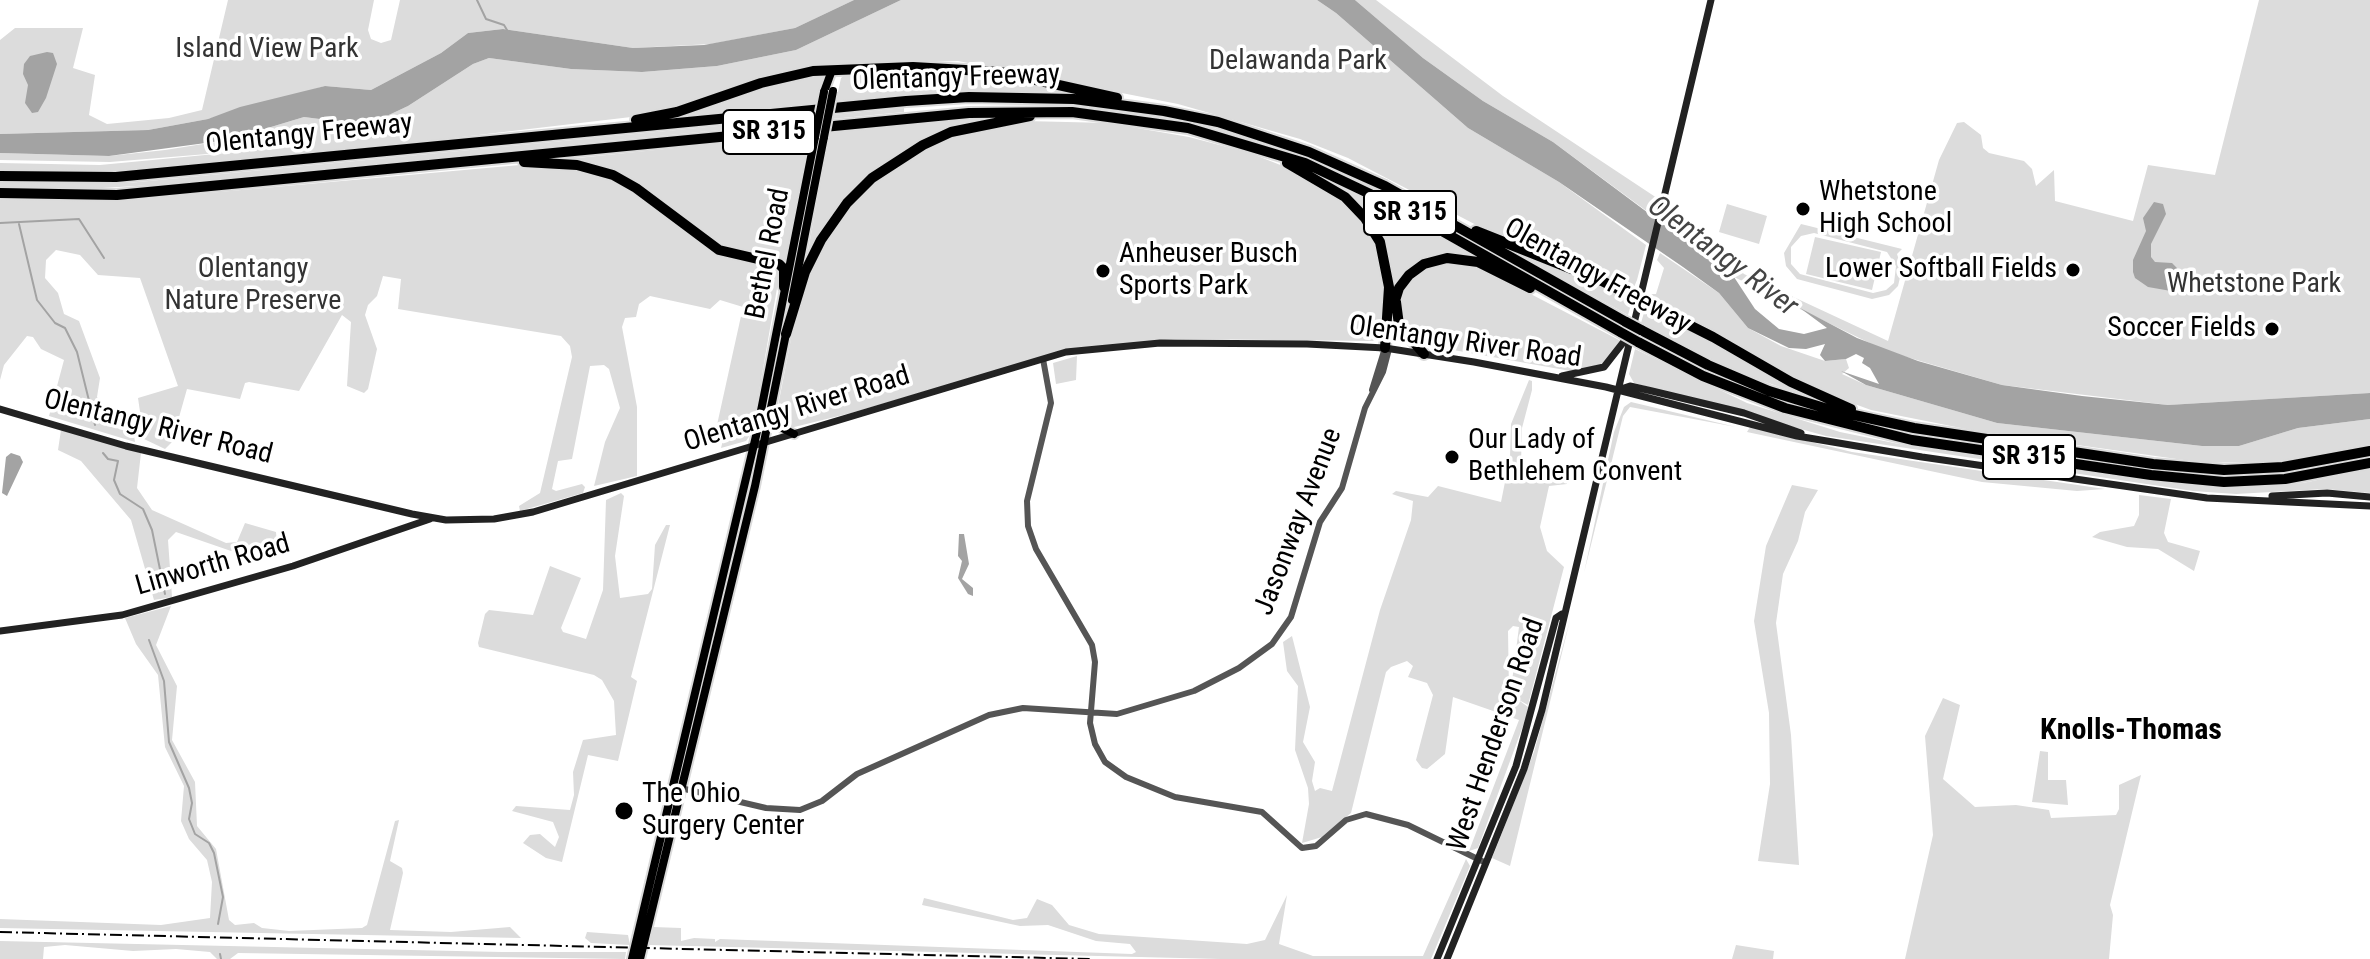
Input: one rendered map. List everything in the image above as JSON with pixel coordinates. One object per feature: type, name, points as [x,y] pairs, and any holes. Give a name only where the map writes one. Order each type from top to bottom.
[{"type":"highway","points":[[603,129],[693,108],[777,78],[832,70],[913,67],[1000,72],[1164,111]]},
{"type":"highway","name":"Olentangy Freeway","points":[[0,176],[116,177],[969,97],[1074,99],[1218,122],[1309,152],[1447,220],[1626,322],[1633,335],[1769,391],[1831,410],[1914,428],[2153,464],[2224,470],[2283,467],[2370,451]]},
{"type":"highway","points":[[786,334],[802,280],[821,240],[847,203],[872,178],[923,145],[962,129],[1072,112]]},
{"type":"highway","name":"Olentangy Freeway","points":[[0,193],[117,195],[969,113],[1072,112],[1163,123],[1258,146],[1379,197],[1703,376],[1772,404],[1828,422],[1912,440],[2151,475],[2224,482],[2285,479],[2370,463]]},
{"type":"highway","points":[[1258,146],[1329,185],[1356,207],[1373,229],[1388,269],[1387,348]]},
{"type":"highway","points":[[466,161],[548,162],[589,167],[613,175],[647,196],[719,250],[779,264],[784,269],[784,287]]},
{"type":"highway","points":[[1447,220],[1556,261],[1639,299],[1833,403],[1914,428]]},
{"type":"highway","points":[[1387,348],[1398,292],[1418,268],[1437,260],[1456,257],[1478,262],[1527,287],[1554,295]]},
{"type":"highway","points":[[1398,292],[1395,310],[1399,325],[1424,354]]},
{"type":"main road","name":"West Henderson Road","points":[[1447,959],[1533,740],[1565,621],[1562,614],[1633,335],[1660,208],[1711,0]]},
{"type":"main road","name":"Bethel Road","points":[[632,959],[657,850],[711,667],[764,443],[832,70]]},
{"type":"main road","name":"Bethel Road","points":[[640,959],[658,885],[703,655],[753,446],[784,287],[820,137]]},
{"type":"main road","points":[[1555,377],[1590,373],[1604,367],[1633,335]]},
{"type":"main road","name":"Olentangy River Road","points":[[0,409],[126,446],[432,518],[494,519],[533,512],[1075,351],[1160,343],[1387,348],[1618,390],[1641,399],[1812,438],[2144,490],[2370,506]]},
{"type":"main road","points":[[770,412],[774,424],[794,434]]},
{"type":"main road","name":"Olentangy River Road","points":[[2246,499],[2308,493],[2370,497]]},
{"type":"main road","name":"Linworth Road","points":[[0,631],[122,615],[293,566],[432,518]]},
{"type":"main road","name":"West Henderson Road","points":[[1437,959],[1516,766],[1556,618],[1562,614]]},
{"type":"main road","points":[[703,655],[711,667]]},
{"type":"main road","points":[[700,670],[707,681]]},
{"type":"main road","points":[[657,850],[655,880],[658,885]]},
{"type":"main road","points":[[646,900],[649,907],[646,935]]},
{"type":"street","name":"Jasonway Avenue","points":[[677,787],[766,808],[800,810],[822,801],[857,774],[989,715],[1023,708],[1091,714],[1132,711],[1194,691],[1239,668],[1277,638],[1299,599],[1315,536],[1342,488],[1387,348]]},
{"type":"street","points":[[1043,359],[1051,403],[1027,501],[1028,526],[1036,549],[1089,637],[1095,662],[1091,714],[1098,750],[1120,774],[1186,799],[1262,812],[1299,847],[1316,846],[1346,820],[1366,814],[1408,825],[1486,863]]},
{"type":"green space","name":"Island View Park","points":[[228,0],[374,0],[368,30],[371,39],[381,43],[391,40],[400,0],[854,0],[795,28],[711,44],[633,48],[503,29],[468,33],[441,53],[371,90],[325,86],[208,119],[148,130],[0,134],[0,40],[15,28],[83,28],[73,68],[95,75],[89,115],[107,124],[169,118],[202,110]]},
{"type":"green space","name":"Delawanda Park","points":[[901,0],[1317,0],[1468,128],[1559,182],[1646,245],[1637,280],[1634,287],[1625,290],[1600,274],[1505,240],[1348,158],[1300,139],[1178,104],[958,61],[809,66],[648,115],[385,146],[115,171],[0,170],[0,163],[100,165],[268,149],[110,162],[0,160],[0,153],[109,156],[165,150],[228,140],[304,117],[359,124],[376,121],[408,106],[473,64],[489,58],[571,69],[642,72],[717,66],[796,50]]},
{"type":"green space","points":[[1355,0],[1376,0],[1503,96],[1657,198],[1652,215],[1553,142],[1483,101],[1423,58]]},
{"type":"green space","name":"Whetstone Park","points":[[2259,0],[2370,0],[2370,393],[2168,405],[2002,385],[1886,351],[1734,277],[1665,225],[1674,212],[1689,220],[1744,274],[1888,341],[1939,160],[1957,123],[1964,122],[1981,135],[1983,148],[1989,153],[2024,161],[2032,169],[2036,186],[2054,170],[2055,201],[2133,221],[2148,165],[2215,175]]},
{"type":"green space","points":[[928,70],[990,73],[1066,92],[967,91],[836,101],[841,78],[846,74]]},
{"type":"green space","points":[[825,75],[817,103],[663,119],[791,77]]},
{"type":"green space","points":[[904,108],[904,112],[169,184],[69,190],[0,187],[0,182],[128,183]]},
{"type":"green space","points":[[990,117],[961,126],[870,176],[807,256],[830,132]]},
{"type":"green space","name":"Anheuser Busch Sports Park","points":[[1025,121],[1108,123],[1189,137],[1250,153],[1288,168],[1337,195],[1357,212],[1376,242],[1385,273],[1382,333],[1373,341],[1175,339],[1069,349],[851,413],[790,428],[779,424],[777,411],[797,308],[819,248],[860,193],[891,167],[953,134]]},
{"type":"green space","points":[[811,134],[786,261],[723,247],[641,189],[558,160]]},
{"type":"green space","name":"Olentangy Nature Preserve","points":[[531,164],[576,167],[622,183],[703,243],[775,265],[780,271],[752,432],[746,441],[721,448],[723,440],[715,434],[743,307],[720,300],[710,309],[650,296],[639,304],[636,317],[625,318],[622,327],[637,407],[637,476],[594,486],[605,442],[620,408],[609,369],[604,365],[590,366],[572,459],[558,461],[552,489],[556,491],[582,484],[585,487],[583,493],[520,511],[519,506],[540,493],[572,357],[570,346],[561,336],[398,309],[401,279],[383,276],[377,296],[368,305],[365,315],[377,349],[368,389],[364,393],[347,386],[351,322],[342,315],[299,391],[249,382],[245,383],[240,399],[187,389],[172,442],[165,449],[144,439],[138,398],[178,386],[140,278],[98,275],[80,255],[56,250],[46,260],[45,278],[58,293],[64,314],[79,321],[100,378],[97,397],[107,411],[111,426],[133,429],[135,442],[49,416],[64,360],[41,349],[33,337],[27,336],[4,365],[0,380],[0,200],[130,200]]},
{"type":"green space","points":[[1325,178],[1375,201],[1475,257],[1444,256],[1395,290],[1382,245]]},
{"type":"green space","points":[[1727,204],[1767,216],[1759,244],[1719,232]]},
{"type":"green space","points":[[1801,224],[1902,249],[1897,254],[1902,269],[1898,286],[1889,295],[1872,299],[1797,279],[1786,266],[1784,253]],"holes":[[[1814,233],[1887,252],[1896,266],[1894,283],[1886,290],[1873,293],[1800,274],[1791,264],[1791,247],[1801,236]]]},
{"type":"green space","points":[[1815,237],[1881,252],[1872,290],[1806,274]]},
{"type":"green space","points":[[1507,248],[1552,261],[1632,301],[1628,315]]},
{"type":"green space","points":[[1660,253],[1719,293],[1748,328],[1781,346],[1825,361],[1846,359],[1849,368],[1842,374],[1866,385],[1997,423],[2202,446],[2239,446],[2298,428],[2370,419],[2370,444],[2287,461],[2205,463],[1971,430],[1871,410],[1811,388],[1726,337],[1652,299],[1649,294],[1656,294],[1664,268],[1657,260]]},
{"type":"green space","points":[[1461,261],[1473,264],[1621,341],[1603,365],[1576,372],[1420,344],[1403,328],[1399,297],[1409,280],[1427,266]]},
{"type":"green space","points":[[1645,309],[1692,329],[1814,399],[1740,373],[1655,332],[1641,323]]},
{"type":"green space","points":[[1635,349],[1747,403],[1840,432],[1899,444],[2158,482],[2226,488],[2303,483],[2370,469],[2370,493],[2325,489],[2236,494],[2193,491],[1826,436],[1634,383],[1629,374]]},
{"type":"green space","points":[[1077,356],[1076,380],[1056,384],[1053,363]]},
{"type":"green space","points":[[1529,380],[1532,381],[1532,390],[1522,428],[1521,462],[1567,479],[1567,484],[1549,486],[1540,527],[1547,551],[1564,567],[1528,705],[1518,699],[1528,707],[1527,715],[1478,848],[1469,851],[1519,720],[1453,697],[1445,754],[1427,769],[1422,768],[1416,760],[1433,695],[1427,683],[1408,677],[1413,666],[1407,661],[1386,672],[1351,813],[1322,837],[1302,843],[1309,804],[1308,788],[1295,750],[1298,686],[1287,671],[1283,642],[1292,636],[1310,707],[1303,742],[1315,762],[1312,781],[1315,791],[1320,788],[1332,791],[1380,610],[1411,520],[1413,501],[1392,494],[1396,491],[1428,497],[1438,486],[1501,502],[1510,457],[1511,424]],"holes":[[[1513,626],[1519,627],[1511,689],[1517,699],[1509,693],[1508,631]]]},
{"type":"green space","points":[[1631,402],[1736,427],[1630,407],[1623,416],[1584,573],[1614,432],[1624,407]]},
{"type":"green space","points":[[1750,427],[1852,452],[2105,489],[2077,491],[1982,482],[1747,432]]},
{"type":"green space","points":[[61,430],[141,453],[137,488],[152,510],[226,543],[237,542],[245,523],[276,532],[277,544],[231,551],[176,532],[168,540],[172,597],[154,600],[131,520],[81,461],[58,450]]},
{"type":"green space","points":[[1792,485],[1818,490],[1805,512],[1798,541],[1783,574],[1776,623],[1791,735],[1799,865],[1758,861],[1770,784],[1769,713],[1754,621],[1766,546]]},
{"type":"green space","points":[[621,493],[624,496],[615,556],[620,598],[648,594],[652,589],[655,545],[666,525],[670,525],[631,677],[637,681],[618,761],[588,755],[562,862],[546,858],[523,843],[530,835],[540,834],[555,847],[559,837],[553,822],[512,811],[516,806],[570,810],[574,795],[573,772],[583,740],[616,735],[614,701],[602,680],[594,675],[479,647],[478,643],[485,614],[489,610],[533,615],[550,566],[581,578],[561,628],[563,632],[586,639],[603,590],[606,500]]},
{"type":"green space","points":[[2139,495],[2171,499],[2164,533],[2168,542],[2200,551],[2194,571],[2158,549],[2127,547],[2092,537],[2100,532],[2134,526],[2139,515]]},
{"type":"green space","points":[[171,606],[156,645],[177,686],[172,740],[195,782],[197,826],[216,849],[229,920],[235,925],[254,923],[262,928],[289,931],[362,928],[367,925],[395,821],[399,820],[390,861],[402,868],[403,873],[390,930],[451,932],[510,927],[521,938],[0,928],[0,919],[161,925],[210,918],[212,882],[207,860],[189,839],[181,821],[184,786],[165,747],[158,675],[136,644],[125,618]]},
{"type":"green space","points":[[1570,620],[1510,866],[1492,858],[1534,752]]},
{"type":"green space","points":[[1943,698],[1960,705],[1943,779],[1975,807],[2016,805],[2049,810],[2051,818],[2116,815],[2119,785],[2141,775],[2110,905],[2113,915],[2109,959],[1905,959],[1933,835],[1925,736]]},
{"type":"green space","points":[[2040,751],[2048,752],[2048,780],[2066,780],[2068,805],[2032,802]]},
{"type":"green space","points":[[1466,859],[1470,866],[1431,959],[1221,959],[649,945],[653,927],[681,928],[681,941],[694,938],[715,939],[715,942],[720,939],[1132,954],[1136,952],[1130,944],[1096,941],[1048,925],[1020,926],[922,905],[924,898],[1013,920],[1027,918],[1037,899],[1052,905],[1069,925],[1099,934],[1247,944],[1265,940],[1287,895],[1279,944],[1313,956],[1423,956]]},
{"type":"green space","points":[[587,932],[628,935],[630,945],[591,943],[585,938]]},
{"type":"green space","points":[[0,941],[626,952],[625,959],[238,953],[230,959],[217,959],[210,952],[176,949],[133,951],[65,945],[44,947],[43,959],[0,959]]},
{"type":"green space","points":[[1736,945],[1774,951],[1773,959],[1732,959]]},
{"type":"shaded area","points":[[854,0],[901,0],[796,50],[717,66],[642,72],[571,69],[489,58],[473,64],[408,106],[376,121],[359,124],[304,117],[228,140],[109,156],[0,153],[0,134],[148,130],[208,119],[240,107],[325,86],[371,90],[441,53],[468,33],[503,29],[633,48],[704,45],[795,28]]},
{"type":"shaded area","points":[[1317,0],[1355,0],[1423,58],[1483,101],[1553,142],[1734,277],[1755,309],[1779,329],[1804,334],[1827,328],[1800,308],[1857,338],[1918,361],[2002,385],[2082,396],[2168,405],[2370,393],[2370,419],[2298,428],[2239,446],[2202,446],[1997,423],[1866,385],[1841,371],[1879,384],[1870,368],[1862,363],[1864,358],[1856,354],[1846,359],[1825,361],[1820,355],[1825,344],[1806,349],[1789,348],[1748,328],[1719,293],[1683,267],[1559,182],[1468,128]]},
{"type":"shaded area","points":[[53,53],[57,64],[46,98],[38,112],[32,113],[25,103],[28,85],[23,74],[24,64],[30,56]]},
{"type":"shaded area","points":[[2154,202],[2163,204],[2166,214],[2151,244],[2151,257],[2155,262],[2172,263],[2177,268],[2178,283],[2171,291],[2148,287],[2135,278],[2133,272],[2133,260],[2146,231],[2143,218]]},
{"type":"shaded area","points":[[11,453],[20,456],[23,462],[7,496],[2,493],[6,457]]},
{"type":"shaded area","points":[[959,534],[964,534],[969,564],[962,579],[973,588],[973,596],[968,594],[958,578],[962,561],[958,556]]},
{"type":"waterway","points":[[477,0],[486,19],[504,25],[507,30]]},
{"type":"waterway","points":[[0,223],[79,219],[104,258]]},
{"type":"waterway","points":[[19,224],[37,300],[55,323],[65,328],[77,352],[95,425]]},
{"type":"waterway","points":[[103,453],[108,459],[118,461],[114,480],[120,494],[143,509],[152,530],[165,594]]},
{"type":"waterway","points":[[149,640],[164,681],[169,742],[189,788],[192,803],[189,819],[195,834],[209,843],[214,853],[223,897],[218,924]]},
{"type":"waterway","points":[[220,954],[221,959]]},
{"type":"railway","points":[[0,932],[1090,959]]},
{"type":"place","name":"Whetstone High School","points":[[1803,209]]},
{"type":"place","name":"Lower Softball Fields","points":[[2073,270]]},
{"type":"place","name":"Anheuser Busch Sports Park","points":[[1103,271]]},
{"type":"place","name":"Soccer Fields","points":[[2272,329]]},
{"type":"place","name":"Our Lady of Bethlehem Convent","points":[[1452,457]]},
{"type":"place","name":"The Ohio Surgery Center","points":[[624,811]]},
{"type":"district","name":"Knolls-Thomas","points":[[2131,731]]},
{"type":"water label","name":"Olentangy River","points":[[1722,257]]}]
